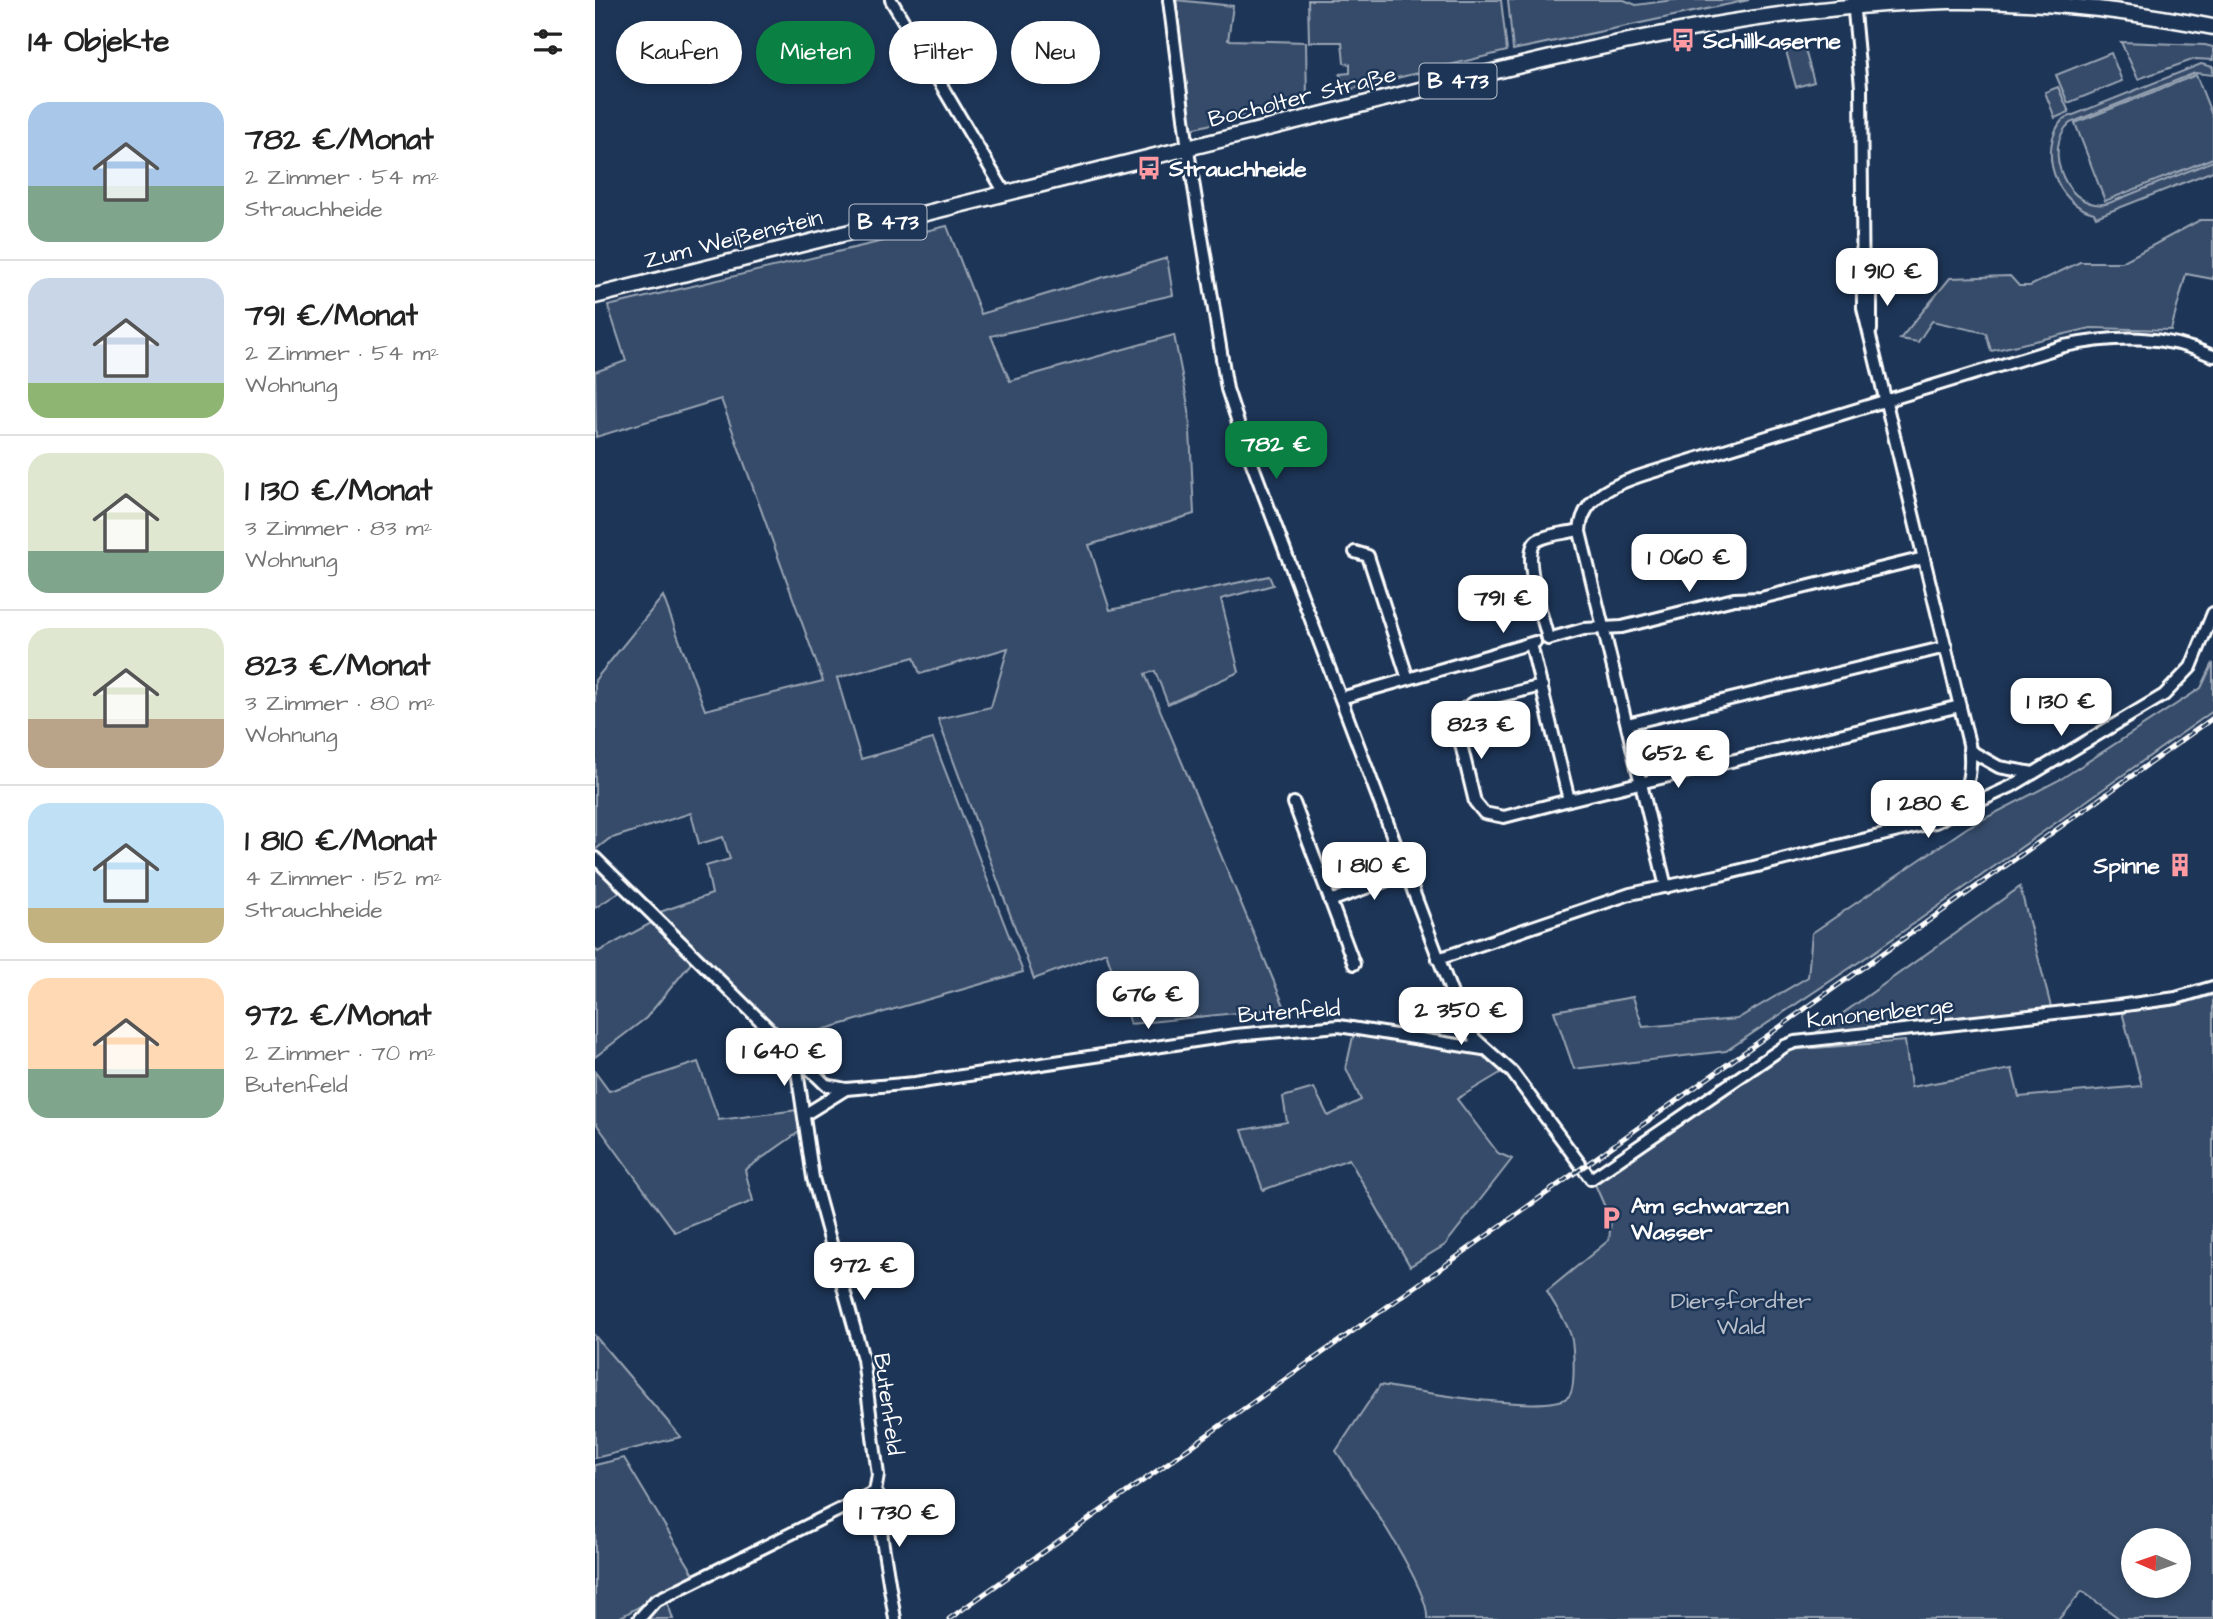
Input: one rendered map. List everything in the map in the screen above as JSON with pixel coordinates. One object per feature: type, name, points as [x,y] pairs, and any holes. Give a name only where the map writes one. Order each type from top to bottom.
[{"type":"main road","name":"Bocholter Straße","points":[[1184,148],[1589,51],[1740,20],[1853,3],[2030,2],[2117,11],[2213,27]]},
{"type":"main road","name":"Zum Weißenstein","points":[[595,296],[1184,148]]},
{"type":"street","points":[[891,0],[1005,193]]},
{"type":"street","points":[[1169,0],[1184,148],[1227,389],[1438,959],[1463,1023],[1485,1050]]},
{"type":"street","points":[[1853,3],[1860,72],[1863,308],[1871,330],[1969,750],[1966,787],[1958,805],[1948,816]]},
{"type":"street","points":[[1666,887],[1580,530],[1595,499],[1618,483],[1887,402],[2044,351],[2099,339],[2156,338],[2213,356]]},
{"type":"street","points":[[1548,639],[1530,563],[1531,549],[1537,540],[1580,530]]},
{"type":"street","points":[[1355,552],[1368,556],[1408,679]]},
{"type":"street","points":[[1341,698],[1584,629],[1622,627],[1734,599],[1761,598],[1924,558]]},
{"type":"street","points":[[1438,959],[1630,894],[1948,816],[1976,805],[2175,687],[2195,660],[2213,613]]},
{"type":"street","points":[[1531,644],[1569,800]]},
{"type":"street","points":[[1627,724],[1946,647]]},
{"type":"street","points":[[1542,686],[1465,707],[1457,721],[1475,802],[1488,816],[1504,817],[1959,706]]},
{"type":"street","points":[[1969,750],[1999,767],[2033,773]]},
{"type":"street","points":[[1294,803],[1354,964]]},
{"type":"street","name":"Butenfeld","points":[[595,858],[826,1085],[846,1089],[915,1083],[1223,1037],[1339,1026],[1450,1042],[1485,1050]]},
{"type":"street","points":[[1330,901],[1407,873]]},
{"type":"street","name":"Kanonenberge","points":[[1485,1050],[1512,1072],[1591,1178],[1785,1045],[2118,1006],[2176,998],[2213,987]]},
{"type":"street","points":[[1450,1042],[1458,1036],[1463,1023]]},
{"type":"street","name":"Butenfeld","points":[[795,1057],[813,1178],[863,1359],[878,1475],[875,1492],[879,1497],[881,1539],[895,1619]]},
{"type":"street","name":"Butenfeld","points":[[804,1115],[846,1089]]},
{"type":"street","points":[[639,1619],[655,1601],[875,1492]]},
{"type":"green space","points":[[1176,0],[1233,6],[1228,40],[1306,42],[1307,101],[1191,129]]},
{"type":"green space","points":[[1308,0],[1501,0],[1507,51],[1344,91],[1340,74],[1350,73],[1350,64],[1344,63],[1342,42],[1309,42]]},
{"type":"green space","points":[[1508,0],[1624,0],[1636,5],[1673,0],[1749,0],[1513,50]]},
{"type":"green space","points":[[2121,42],[2205,45],[2213,47],[2213,60],[2195,59],[2138,79]]},
{"type":"green space","points":[[1804,46],[1814,82],[1796,87],[1786,51]]},
{"type":"green space","points":[[2111,53],[2122,81],[2068,103],[2056,75]]},
{"type":"green space","points":[[2201,64],[2213,67],[2213,75],[2195,73],[2070,123],[2061,134],[2059,163],[2071,190],[2082,199],[2095,204],[2109,203],[2213,161],[2213,171],[2096,217],[2094,213],[2080,208],[2069,199],[2054,174],[2051,160],[2055,131],[2063,119]]},
{"type":"green space","points":[[2196,75],[2213,118],[2213,158],[2105,201],[2075,123]]},
{"type":"green space","points":[[2058,87],[2069,112],[2055,118],[2045,92]]},
{"type":"green space","points":[[2200,220],[2213,220],[2213,279],[2186,274],[2171,330],[2091,328],[1991,351],[1986,333],[1932,321],[1918,342],[1900,339],[1950,278],[2010,276],[2019,286],[2030,286],[2080,262],[2122,262]]},
{"type":"green space","points":[[947,226],[981,314],[1167,258],[1173,295],[991,336],[1010,381],[1174,335],[1189,410],[1194,514],[1089,545],[1110,610],[1269,576],[1273,585],[1221,599],[1239,672],[1168,704],[1155,671],[1145,674],[1285,1008],[1130,1024],[1106,952],[1034,979],[938,719],[991,707],[1008,648],[920,674],[914,657],[837,678],[861,759],[933,739],[1023,972],[787,1040],[660,912],[712,894],[706,866],[730,859],[723,837],[699,844],[691,813],[609,839],[595,850],[595,680],[663,596],[705,710],[823,681],[721,399],[596,437],[595,372],[626,361],[608,306]]},
{"type":"green space","points":[[2213,663],[2213,711],[1874,952],[1726,1051],[1574,1069],[1554,1011],[1633,997],[1643,1027],[1737,1019],[1808,977],[1812,933],[1968,827],[2061,779],[2201,688]]},
{"type":"green space","points":[[595,867],[621,891],[595,908]]},
{"type":"green space","points":[[2020,887],[2051,1007],[1853,1034],[1814,1034]]},
{"type":"green space","points":[[653,922],[692,962],[646,1018],[595,1057],[595,948],[598,952]]},
{"type":"green space","name":"Diersfordter Wald","points":[[2213,995],[2213,1619],[2120,1619],[2082,1591],[2059,1619],[1427,1619],[1425,1605],[1405,1561],[1336,1451],[1380,1385],[1509,1403],[1557,1401],[1569,1396],[1573,1376],[1570,1333],[1547,1291],[1609,1240],[1611,1221],[1594,1182],[1789,1050],[1905,1041],[1911,1087],[2012,1069],[2019,1097],[2142,1086],[2122,1012],[2177,1005]]},
{"type":"green space","points":[[1354,1032],[1477,1052],[1502,1072],[1457,1099],[1498,1153],[1512,1159],[1445,1245],[1410,1266],[1349,1159],[1263,1190],[1242,1130],[1287,1122],[1283,1097],[1314,1088],[1328,1116],[1361,1100],[1346,1068]]},
{"type":"green space","points":[[698,1062],[719,1120],[798,1110],[799,1132],[745,1170],[753,1201],[675,1232],[595,1122],[595,1072],[609,1091]]},
{"type":"green space","points":[[595,1336],[681,1437],[595,1458]]},
{"type":"green space","points":[[624,1458],[695,1576],[617,1619],[595,1619],[595,1465]]},
{"type":"green space","points":[[667,1601],[673,1619],[644,1619],[652,1608]]},
{"type":"railway","points":[[949,1619],[2213,718]]},
{"type":"place","name":"Schillkaserne","points":[[1683,40]]},
{"type":"place","name":"Strauchheide","points":[[1149,168]]},
{"type":"place","name":"Spinne","points":[[2180,865]]},
{"type":"place","name":"Am schwarzen Wasser","points":[[1611,1218]]}]
